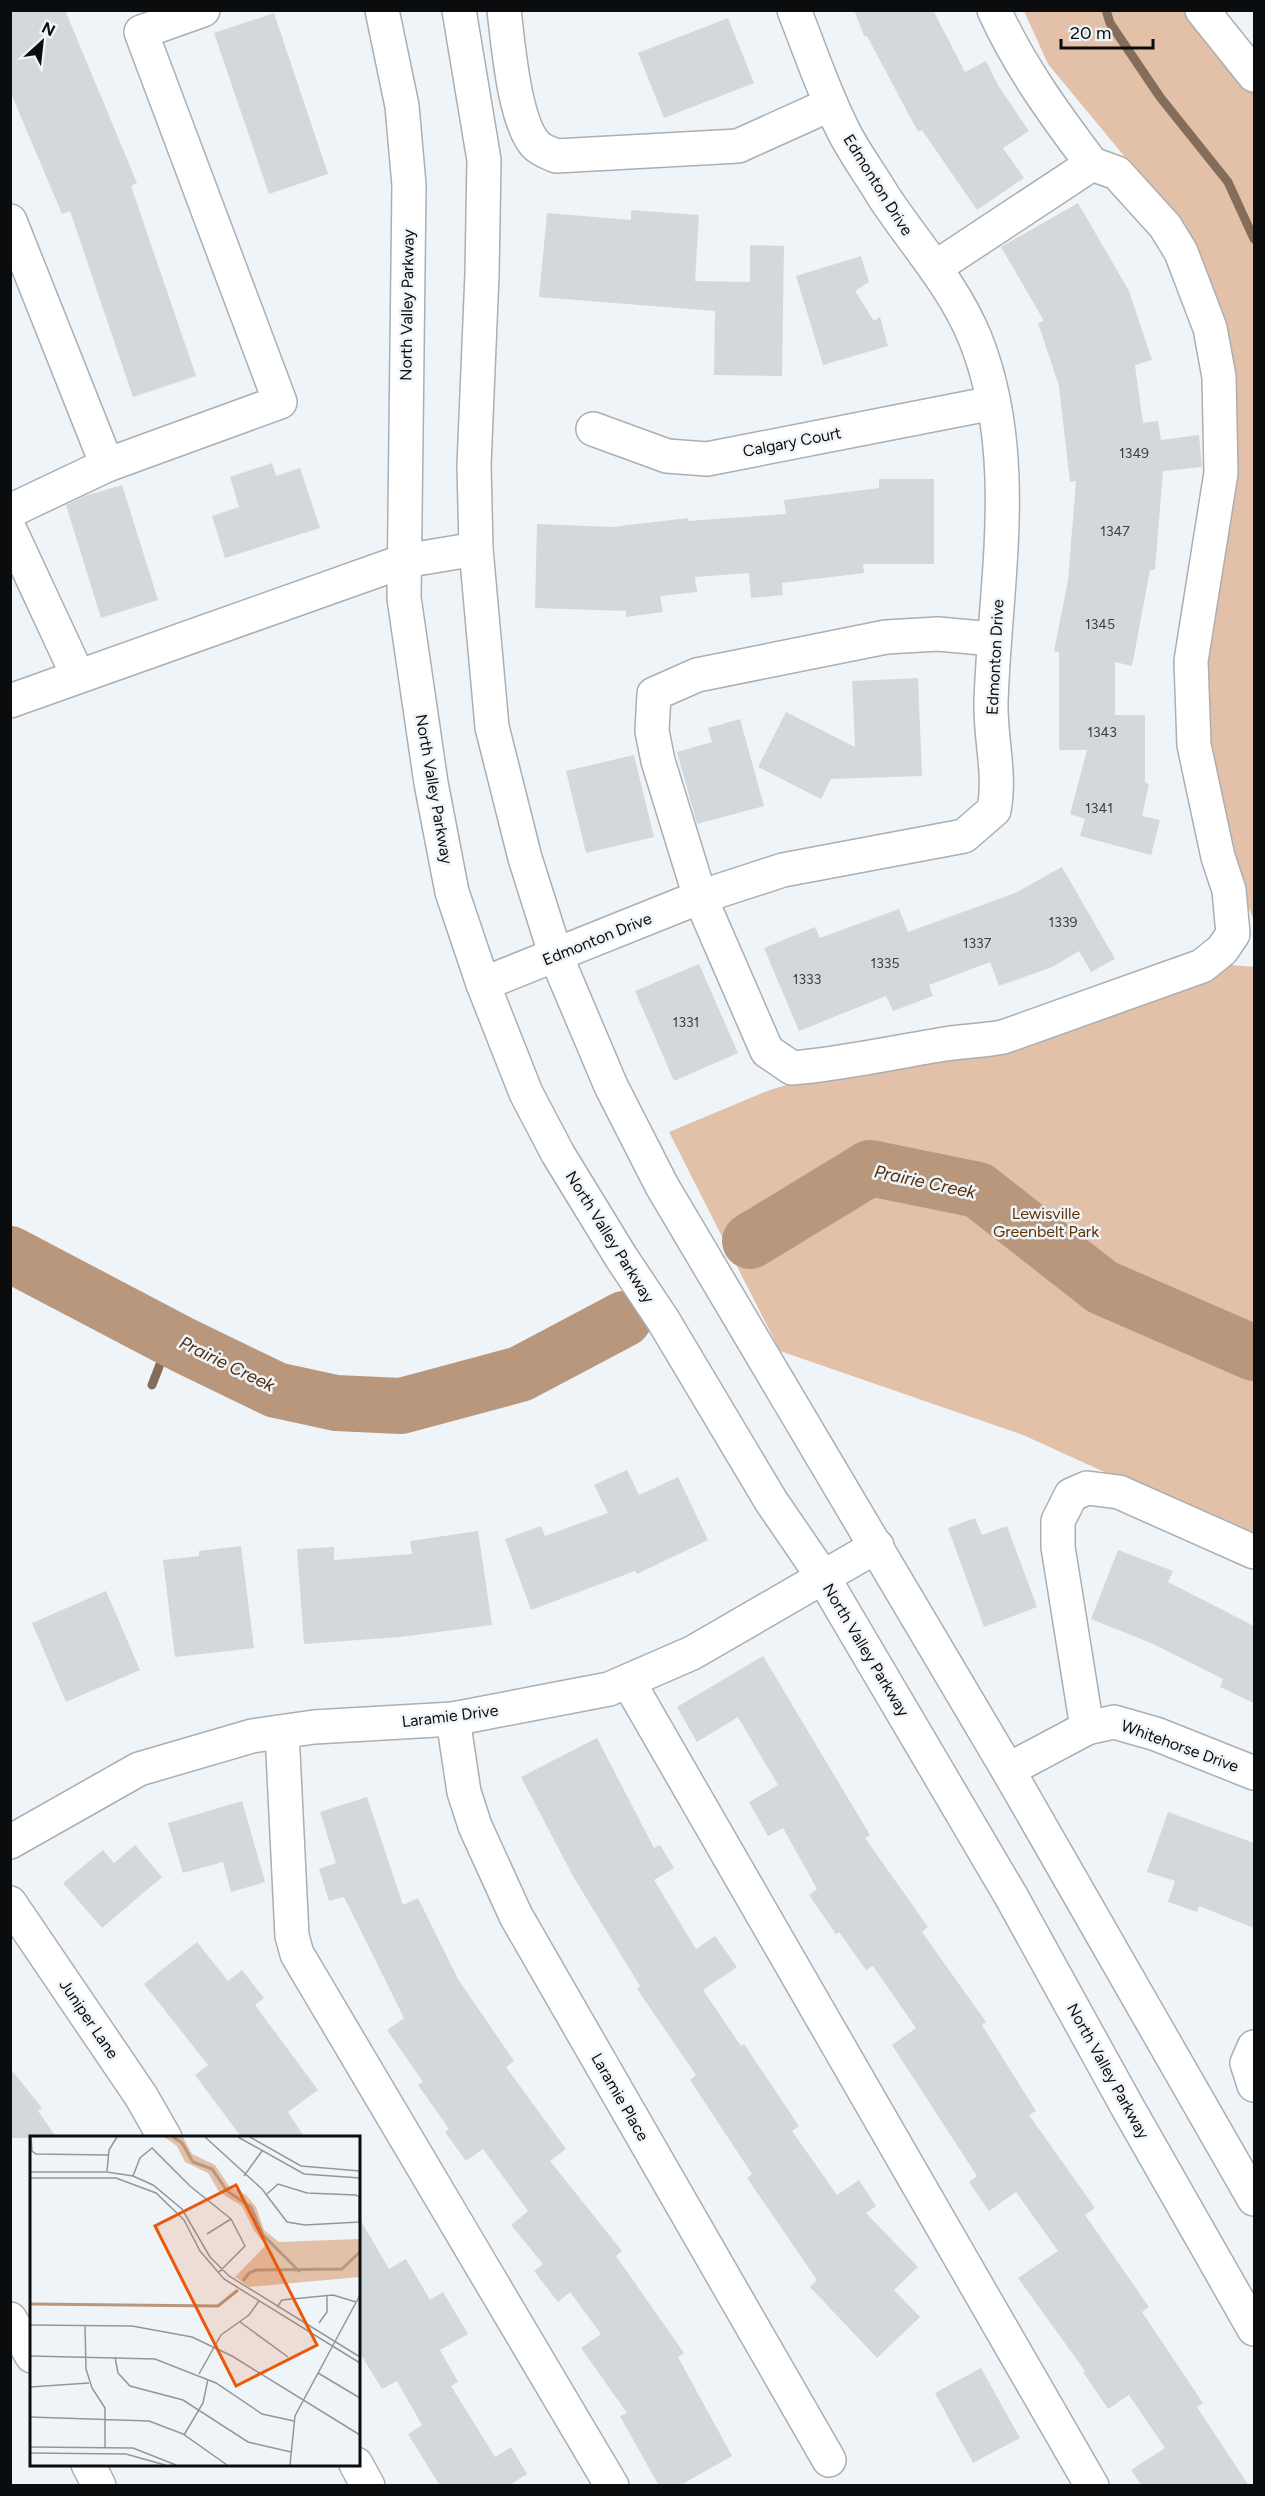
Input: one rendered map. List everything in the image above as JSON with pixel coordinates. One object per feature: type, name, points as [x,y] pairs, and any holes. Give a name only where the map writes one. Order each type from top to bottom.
[{"type":"street","points":[[10,511],[107,465],[280,402],[141,32],[202,10]]},
{"type":"street","name":"North Valley Parkway","points":[[382,10],[402,106],[409,185],[404,598],[431,783],[452,892],[483,984],[526,1093],[558,1154],[621,1257],[663,1320],[771,1501],[823,1577],[1011,1896],[1254,2329]]},
{"type":"street","points":[[459,10],[484,160],[474,465],[476,549],[492,727],[525,858],[556,956],[610,1086],[662,1186],[1008,1770],[1254,2199]]},
{"type":"street","points":[[504,10],[513,76],[524,123],[536,145],[556,156],[738,146],[831,104]]},
{"type":"street","name":"Edmonton Drive","points":[[483,984],[700,897],[783,870],[964,836],[994,810],[997,785],[991,712],[993,639],[1002,538],[1002,464],[993,403],[975,338],[936,267],[915,244],[843,130],[794,10]]},
{"type":"street","points":[[993,639],[938,634],[886,637],[697,675],[654,694],[651,718],[654,741],[700,897],[768,1052],[792,1068],[826,1065],[942,1044],[1004,1037],[1202,966],[1230,941],[1234,927],[1229,890],[1218,857],[1194,745],[1191,661],[1221,472],[1219,377],[1210,328],[1181,252],[1165,226],[1117,173],[1092,165],[1042,96],[1011,47],[994,10]]},
{"type":"street","points":[[1202,10],[1254,75]]},
{"type":"street","points":[[936,267],[1092,165]]},
{"type":"street","points":[[10,222],[107,465]]},
{"type":"street","name":"Calgary Court","points":[[593,429],[667,456],[707,459],[993,403]]},
{"type":"street","points":[[10,530],[78,676]]},
{"type":"street","points":[[10,701],[404,561],[476,549]]},
{"type":"street","points":[[1087,1728],[1058,1547],[1058,1521],[1071,1495],[1087,1488],[1119,1492],[1254,1552]]},
{"type":"street","name":"Laramie Drive","points":[[10,1842],[139,1769],[252,1736],[314,1727],[453,1719],[609,1689],[692,1653],[877,1546]]},
{"type":"street","points":[[628,1681],[1092,2486]]},
{"type":"street","name":"Laramie Place","points":[[453,1719],[464,1792],[475,1826],[516,1916],[829,2460]]},
{"type":"street","name":"Whitehorse Drive","points":[[1008,1770],[1087,1728],[1114,1722],[1156,1734],[1254,1773]]},
{"type":"street","points":[[282,1732],[292,1936],[297,1954],[612,2486]]},
{"type":"street","name":"Juniper Lane","points":[[10,1903],[141,2096],[164,2136]]},
{"type":"street","points":[[1254,2047],[1247,2063],[1254,2085]]},
{"type":"street","points":[[10,2319],[30,2353]]},
{"type":"street","points":[[89,2466],[99,2486]]},
{"type":"street","points":[[357,2466],[368,2486]]},
{"type":"green space","points":[[1024,11],[1196,11],[1254,88],[1254,920],[1202,804],[1192,692],[1231,414],[1144,180],[1048,64]]},
{"type":"green space","name":"Lewisville Greenbelt Park","points":[[1221,964],[1254,967],[1254,1540],[1023,1435],[780,1351],[669,1132],[767,1091],[973,1026]]},
{"type":"building","points":[[10,10],[65,10],[137,183],[131,186],[196,376],[133,397],[70,211],[62,214],[10,91]]},
{"type":"building","points":[[854,10],[933,10],[965,72],[986,61],[999,87],[1029,131],[1003,148],[1024,178],[977,210],[922,130],[918,132],[867,36],[864,36]]},
{"type":"building","points":[[274,13],[328,174],[269,194],[214,33]]},
{"type":"building","points":[[728,18],[754,83],[664,118],[638,53]]},
{"type":"building","points":[[1078,203],[1129,291],[1152,360],[1135,365],[1143,423],[1158,421],[1161,440],[1199,435],[1202,467],[1163,471],[1155,570],[1150,570],[1132,666],[1115,662],[1115,715],[1145,715],[1145,782],[1149,784],[1142,816],[1160,820],[1151,855],[1080,836],[1085,819],[1070,814],[1087,750],[1059,750],[1059,652],[1054,651],[1068,580],[1076,481],[1070,482],[1059,386],[1038,323],[1044,321],[1001,247]]},
{"type":"building","points":[[631,210],[699,215],[695,281],[750,282],[750,245],[784,246],[782,376],[714,375],[715,311],[539,297],[547,213],[631,220]]},
{"type":"building","points":[[861,256],[869,282],[855,291],[874,321],[880,317],[888,346],[823,365],[796,276]]},
{"type":"building","points":[[272,463],[276,476],[300,468],[320,528],[225,558],[212,516],[239,507],[230,477]]},
{"type":"building","points":[[879,479],[934,479],[934,564],[863,564],[864,573],[782,583],[783,595],[751,598],[749,573],[695,577],[697,592],[660,596],[663,612],[626,617],[626,611],[535,608],[537,524],[612,527],[688,518],[688,521],[786,514],[784,500],[879,488]]},
{"type":"building","points":[[122,485],[158,600],[101,618],[66,505],[85,496]]},
{"type":"building","points":[[918,678],[922,776],[831,779],[821,799],[758,767],[786,712],[855,747],[852,681]]},
{"type":"building","points":[[740,719],[764,806],[697,824],[677,752],[712,742],[708,728]]},
{"type":"building","points":[[634,755],[654,837],[586,853],[566,771]]},
{"type":"building","points":[[1062,867],[1115,959],[1091,972],[1079,951],[1052,967],[999,986],[990,962],[929,985],[933,996],[893,1011],[886,996],[799,1031],[764,948],[815,927],[820,938],[899,909],[908,932],[1015,893]]},
{"type":"building","points":[[699,964],[738,1053],[674,1081],[635,991]]},
{"type":"building","points":[[627,1470],[639,1495],[678,1477],[708,1540],[637,1574],[635,1571],[531,1610],[505,1539],[541,1526],[545,1536],[608,1513],[594,1485]]},
{"type":"building","points":[[975,1518],[982,1535],[1007,1526],[1037,1607],[984,1627],[948,1528]]},
{"type":"building","points":[[478,1531],[492,1625],[400,1637],[304,1644],[297,1549],[334,1547],[334,1560],[412,1554],[410,1541]]},
{"type":"building","points":[[241,1546],[254,1648],[175,1657],[163,1560],[199,1556],[199,1551]]},
{"type":"building","points":[[1118,1550],[1173,1571],[1168,1582],[1254,1626],[1254,1703],[1220,1687],[1223,1679],[1151,1643],[1091,1619]]},
{"type":"building","points":[[106,1591],[140,1670],[66,1702],[32,1623]]},
{"type":"building","points":[[763,1656],[870,1835],[865,1838],[928,1927],[922,1932],[986,2022],[982,2025],[1036,2111],[1029,2115],[1095,2208],[1085,2215],[1149,2307],[1142,2312],[1203,2403],[1197,2407],[1249,2486],[1142,2486],[1131,2470],[1165,2448],[1129,2395],[1108,2409],[1083,2372],[1085,2371],[1018,2278],[1058,2251],[1016,2192],[989,2211],[969,2182],[977,2176],[892,2045],[916,2028],[873,1966],[866,1970],[839,1932],[836,1934],[809,1895],[817,1889],[783,1828],[768,1836],[749,1802],[778,1785],[738,1717],[697,1742],[677,1707]]},
{"type":"building","points":[[597,1738],[654,1848],[660,1845],[674,1868],[654,1880],[696,1949],[715,1936],[737,1967],[703,1990],[741,2046],[744,2044],[799,2126],[792,2131],[837,2195],[859,2180],[876,2206],[866,2213],[918,2267],[894,2290],[920,2317],[877,2358],[810,2287],[817,2280],[747,2178],[752,2174],[690,2080],[696,2075],[637,1989],[640,1986],[574,1878],[521,1777]]},
{"type":"building","points":[[367,1797],[403,1905],[418,1898],[458,1979],[514,2061],[506,2067],[566,2149],[550,2161],[622,2251],[616,2256],[684,2353],[678,2357],[732,2456],[679,2486],[659,2486],[620,2416],[627,2413],[581,2348],[601,2334],[570,2292],[558,2302],[534,2271],[543,2264],[511,2225],[528,2211],[483,2149],[466,2161],[445,2132],[449,2129],[418,2085],[423,2082],[387,2030],[404,2018],[344,1897],[329,1901],[319,1869],[336,1863],[320,1812]]},
{"type":"building","points":[[242,1801],[265,1882],[231,1892],[223,1862],[183,1873],[168,1823]]},
{"type":"building","points":[[1168,1812],[1254,1843],[1254,1928],[1199,1906],[1197,1912],[1168,1902],[1175,1881],[1147,1872]]},
{"type":"building","points":[[135,1845],[162,1877],[102,1928],[63,1883],[103,1850],[114,1863]]},
{"type":"building","points":[[197,1942],[228,1981],[242,1970],[264,1998],[255,2005],[318,2090],[288,2112],[304,2136],[241,2136],[195,2075],[208,2065],[144,1984]]},
{"type":"building","points":[[10,2068],[42,2108],[38,2111],[56,2136],[10,2138]]},
{"type":"building","points":[[360,2219],[389,2269],[406,2259],[430,2300],[443,2292],[468,2334],[440,2350],[458,2382],[451,2386],[495,2457],[511,2447],[527,2474],[508,2486],[440,2486],[408,2434],[422,2425],[397,2381],[382,2389],[360,2353]]},
{"type":"building","points":[[981,2368],[1020,2438],[973,2463],[935,2393]]},
{"type":"waterway","points":[[1106,10],[1110,23],[1160,97],[1228,182],[1254,239]]},
{"type":"waterway","name":"Prairie Creek","points":[[750,1241],[870,1168],[978,1190],[1102,1287],[1254,1353]]},
{"type":"waterway","name":"Prairie Creek","points":[[10,1254],[183,1345],[276,1390],[336,1403],[401,1406],[520,1374],[624,1319]]},
{"type":"waterway","points":[[152,1385],[164,1354],[174,1340]]}]
